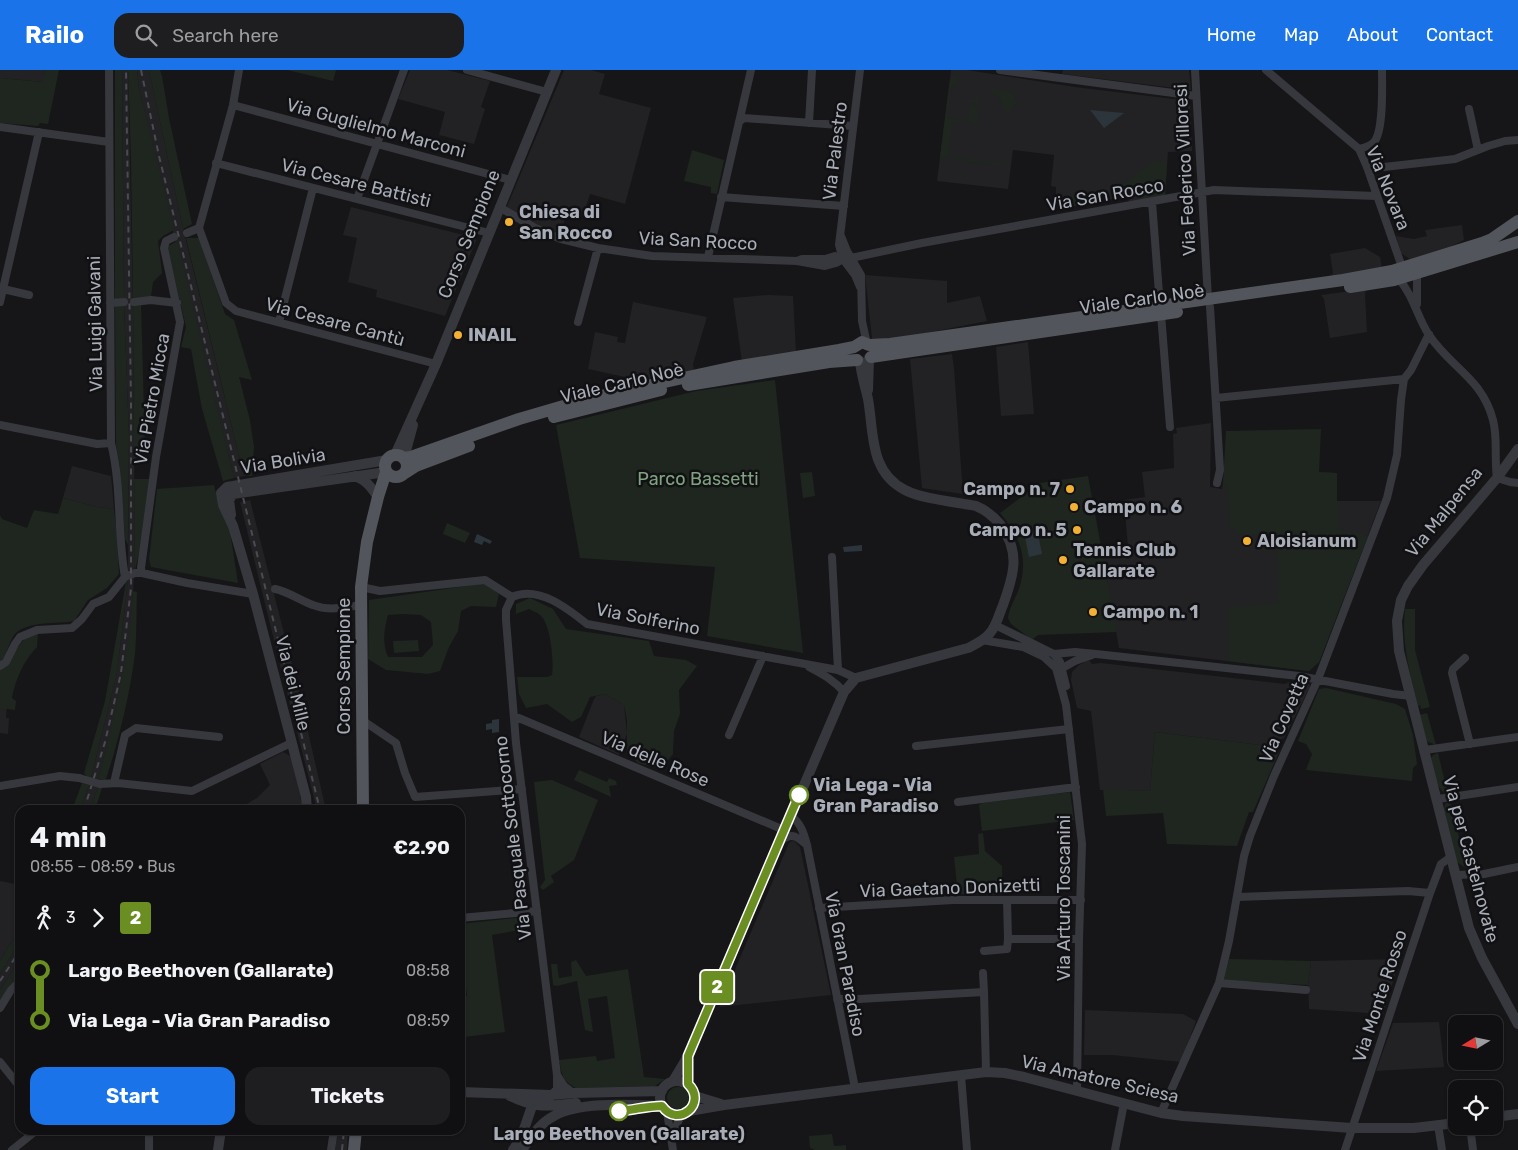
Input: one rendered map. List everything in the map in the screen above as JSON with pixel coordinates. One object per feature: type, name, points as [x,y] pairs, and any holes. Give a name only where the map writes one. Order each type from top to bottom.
[{"type":"main road","points":[[1400,273],[1492,239],[1518,221]]},
{"type":"main road","name":"Viale Carlo Noè","points":[[395,466],[411,457],[519,419],[591,398],[734,367],[863,352],[1209,303],[1338,289],[1400,273],[1417,272],[1518,242]]},
{"type":"main road","name":"Viale Carlo Noè","points":[[395,466],[424,463],[518,428],[623,399],[671,388],[830,362],[863,352]]},
{"type":"main road","name":"Corso Sempione","points":[[363,805],[361,587],[363,568],[378,497],[395,466]]},
{"type":"main road","name":"Corso Sempione","points":[[372,524],[395,466]]},
{"type":"main road","points":[[354,1150],[356,1135]]},
{"type":"street","name":"Via Luigi Galvani","points":[[109,70],[111,443],[117,475],[122,562],[128,576]]},
{"type":"street","points":[[187,233],[199,228],[233,105],[239,70]]},
{"type":"street","points":[[357,199],[404,70]]},
{"type":"street","points":[[467,70],[547,92]]},
{"type":"street","name":"Corso Sempione","points":[[395,466],[488,233],[556,70]]},
{"type":"street","points":[[708,257],[752,70]]},
{"type":"street","points":[[809,123],[812,70]]},
{"type":"street","name":"Via Palestro","points":[[860,70],[839,245],[860,287],[863,352]]},
{"type":"street","points":[[1000,70],[1057,74],[1196,96]]},
{"type":"street","name":"Via Federico Villoresi","points":[[1194,70],[1216,398],[1220,470],[1217,483]]},
{"type":"street","name":"Via Novara","points":[[1266,70],[1359,149],[1367,167],[1400,273],[1428,334]]},
{"type":"street","points":[[1359,149],[1373,144],[1378,136],[1382,110],[1382,70]]},
{"type":"street","name":"Via Guglielmo Marconi","points":[[233,105],[510,180]]},
{"type":"street","points":[[1469,109],[1478,150]]},
{"type":"street","points":[[739,122],[744,118],[852,126]]},
{"type":"street","points":[[0,127],[110,142]]},
{"type":"street","points":[[0,302],[39,132]]},
{"type":"street","points":[[1367,167],[1375,168],[1455,159],[1505,141],[1518,140]]},
{"type":"street","name":"Via Cesare Battisti","points":[[216,163],[488,233]]},
{"type":"street","points":[[279,322],[313,188]]},
{"type":"street","name":"Via San Rocco","points":[[499,208],[535,228],[561,239],[598,248],[652,256],[797,261],[825,266],[847,258],[922,243],[1214,190],[1376,196]]},
{"type":"street","points":[[722,197],[844,206]]},
{"type":"street","points":[[1152,202],[1170,427]]},
{"type":"street","name":"Via Cesare Cantù","points":[[199,228],[225,299],[229,306],[236,311],[436,364]]},
{"type":"street","name":"Via Pietro Micca","points":[[142,573],[141,568],[156,457],[180,322],[164,248],[166,241],[174,237]]},
{"type":"street","points":[[578,322],[598,248]]},
{"type":"street","name":"Via Novara","points":[[1417,272],[1418,311]]},
{"type":"street","points":[[3,289],[29,295]]},
{"type":"street","points":[[134,302],[151,300],[176,303]]},
{"type":"street","points":[[110,303],[124,302]]},
{"type":"street","name":"Via Covetta","points":[[1161,1113],[1219,983],[1230,941],[1244,856],[1250,836],[1274,776],[1318,679],[1390,485],[1397,455],[1404,379],[1428,334]]},
{"type":"street","name":"Via Malpensa","points":[[1411,696],[1397,631],[1401,600],[1422,564],[1498,478],[1495,465],[1496,437],[1484,396],[1475,383],[1436,345],[1428,334]]},
{"type":"street","points":[[673,1150],[672,1136],[665,1109],[660,1099],[662,1091],[666,1085],[673,1081],[688,1056],[844,692],[856,678],[968,648],[982,640],[995,625],[1014,568],[1013,548],[1007,534],[994,517],[985,510],[976,506],[914,494],[891,480],[880,467],[876,455],[868,399],[862,378],[863,352]]},
{"type":"street","points":[[1216,398],[1404,379]]},
{"type":"street","name":"Corso Sempione","points":[[395,466],[410,440],[416,411]]},
{"type":"street","points":[[0,425],[97,444],[111,443]]},
{"type":"street","points":[[410,440],[431,450]]},
{"type":"street","points":[[1518,449],[1498,478],[1518,483]]},
{"type":"street","name":"Via Bolivia","points":[[233,526],[230,500],[233,494],[354,476],[395,466]]},
{"type":"street","name":"Via Bolivia","points":[[253,594],[233,526],[223,505],[222,491],[227,487],[395,466]]},
{"type":"street","points":[[354,476],[362,478],[368,483],[378,497]]},
{"type":"street","points":[[832,558],[838,670]]},
{"type":"street","points":[[0,666],[6,662],[20,637],[37,630],[72,628],[82,619],[93,604],[109,597],[128,576],[142,573],[253,594]]},
{"type":"street","points":[[361,587],[380,591],[485,580],[512,597]]},
{"type":"street","points":[[275,589],[318,607],[361,605]]},
{"type":"street","name":"Via Solferino","points":[[512,597],[521,593],[529,593],[544,597],[562,605],[588,624],[838,670],[856,678]]},
{"type":"street","name":"Via dei Mille","points":[[0,786],[60,776],[79,778],[108,785],[114,782],[192,791],[291,743],[253,594]]},
{"type":"street","name":"Via Pasquale Sottocorno","points":[[512,597],[506,610],[506,620],[522,789],[558,1076],[556,1089],[552,1095]]},
{"type":"street","points":[[995,625],[1054,654],[1065,652],[1096,654],[1318,679],[1411,696]]},
{"type":"street","points":[[982,640],[1023,647],[1059,667]]},
{"type":"street","points":[[1059,667],[1065,652]]},
{"type":"street","points":[[1054,654],[1059,667]]},
{"type":"street","points":[[1059,667],[1096,654]]},
{"type":"street","points":[[729,735],[763,656]]},
{"type":"street","points":[[1465,658],[1453,669],[1452,673],[1470,744]]},
{"type":"street","name":"Via Solferino","points":[[800,663],[824,675],[837,684],[844,692]]},
{"type":"street","name":"Via Arturo Toscanini","points":[[1059,667],[1067,688],[1066,705],[1082,844],[1077,1091]]},
{"type":"street","name":"Via per Castelnovate","points":[[1411,696],[1475,944],[1518,1024]]},
{"type":"street","name":"Via delle Rose","points":[[514,716],[784,830]]},
{"type":"street","points":[[362,720],[396,743],[415,797],[522,789]]},
{"type":"street","points":[[114,782],[124,735],[136,728],[219,737]]},
{"type":"street","points":[[916,746],[1069,729]]},
{"type":"street","points":[[1425,750],[1518,737]]},
{"type":"street","points":[[291,743],[306,805]]},
{"type":"street","points":[[958,802],[1076,786]]},
{"type":"street","points":[[1438,799],[1518,787]]},
{"type":"street","name":"Via Gran Paradiso","points":[[790,816],[800,826],[808,845],[854,1088]]},
{"type":"street","points":[[780,841],[787,836],[795,836],[808,845]]},
{"type":"street","name":"Via Monte Rosso","points":[[1345,1150],[1430,893],[1441,864],[1451,857]]},
{"type":"street","points":[[1456,875],[1484,874],[1518,867]]},
{"type":"street","points":[[1238,896],[1408,891],[1430,893]]},
{"type":"street","name":"Via Gaetano Donizetti","points":[[819,908],[953,900],[1081,900]]},
{"type":"street","points":[[984,951],[1007,950],[1007,900]]},
{"type":"street","points":[[465,918],[537,911]]},
{"type":"street","points":[[1008,939],[1079,939]]},
{"type":"street","points":[[983,973],[986,1072]]},
{"type":"street","points":[[1219,983],[1306,990]]},
{"type":"street","points":[[0,1008],[15,986]]},
{"type":"street","points":[[836,999],[984,992]]},
{"type":"street","points":[[688,1056],[688,1084]]},
{"type":"street","points":[[0,1062],[15,1081]]},
{"type":"street","name":"Via Amatore Sciesa","points":[[685,1113],[724,1104],[986,1072],[1024,1077],[1161,1113],[1183,1116],[1352,1128],[1414,1128],[1448,1124]]},
{"type":"street","points":[[961,1075],[968,1150]]},
{"type":"street","points":[[558,1076],[564,1086],[573,1093]]},
{"type":"street","points":[[672,1136],[685,1113],[694,1104],[695,1096],[688,1084],[682,1081],[673,1081]]},
{"type":"street","points":[[465,1092],[552,1095],[662,1091]]},
{"type":"street","points":[[513,1150],[521,1138],[532,1106],[536,1102],[607,1092]]},
{"type":"street","points":[[507,1095],[532,1106],[541,1107],[586,1101],[665,1109],[672,1115],[685,1113]]},
{"type":"street","name":"Via Amatore Sciesa","points":[[695,1096],[724,1104]]},
{"type":"street","points":[[520,1101],[531,1122],[543,1123]]},
{"type":"street","points":[[1115,1150],[1124,1103]]},
{"type":"street","points":[[522,1150],[543,1123],[555,1115],[570,1109],[614,1105]]},
{"type":"street","points":[[1503,1116],[1518,1114]]},
{"type":"street","points":[[1438,1125],[1442,1150]]},
{"type":"street","points":[[12,1150],[31,1135]]},
{"type":"street","points":[[148,1150],[149,1135]]},
{"type":"street","points":[[218,1150],[220,1135]]},
{"type":"street","points":[[331,1150],[333,1135]]},
{"type":"street","points":[[1471,1135],[1473,1150]]},
{"type":"shaded area","points":[[0,70],[45,70],[43,82],[0,78]]},
{"type":"shaded area","points":[[122,70],[128,70],[133,308],[135,570],[128,571],[129,437],[124,305]]},
{"type":"shaded area","points":[[137,70],[149,70],[181,220],[244,476],[234,478],[156,163],[139,89]]},
{"type":"shaded area","points":[[410,70],[447,70],[490,81],[481,107],[485,109],[474,144],[439,135],[445,112],[398,99]]},
{"type":"shaded area","points":[[564,70],[591,70],[605,74],[599,94],[651,108],[625,204],[590,194],[583,216],[580,215],[578,220],[566,216],[560,236],[506,209]]},
{"type":"shaded area","points":[[951,70],[967,70],[1075,87],[1190,101],[1192,151],[1168,152],[1165,196],[1129,202],[1128,197],[1056,208],[1056,187],[1051,186],[1054,155],[1013,150],[1008,189],[937,181]]},
{"type":"shaded area","points":[[1063,70],[1189,70],[1191,90],[1062,74]]},
{"type":"shaded area","points":[[1090,110],[1124,113],[1104,128]]},
{"type":"shaded area","points":[[351,207],[476,238],[445,316],[376,297],[377,290],[348,282],[357,238],[343,235]]},
{"type":"shaded area","points":[[1462,225],[1464,240],[1448,248],[1411,260],[1401,253],[1396,236],[1414,239],[1427,236],[1425,230]]},
{"type":"shaded area","points":[[1365,248],[1380,257],[1382,269],[1329,278],[1333,273],[1330,254]]},
{"type":"shaded area","points":[[865,275],[947,281],[947,303],[980,296],[987,321],[876,343],[872,338]]},
{"type":"shaded area","points":[[1366,289],[1367,332],[1330,338],[1324,299],[1321,295]]},
{"type":"shaded area","points":[[768,295],[793,296],[796,352],[742,362],[733,298]]},
{"type":"shaded area","points":[[633,302],[707,317],[693,364],[694,371],[627,383],[625,377],[588,369],[595,332],[618,337],[617,342],[625,343]]},
{"type":"shaded area","points":[[1028,342],[1034,414],[1001,416],[996,347]]},
{"type":"shaded area","points":[[952,354],[963,494],[922,488],[910,359]]},
{"type":"shaded area","name":"Aloisianum","points":[[1211,423],[1210,487],[1222,489],[1225,467],[1337,473],[1337,501],[1381,501],[1319,662],[1309,671],[1119,648],[1102,551],[1128,547],[1124,500],[1145,497],[1142,472],[1174,468],[1173,434],[1177,433],[1176,428]]},
{"type":"shaded area","points":[[72,466],[111,476],[114,509],[97,507],[63,498]]},
{"type":"shaded area","points":[[250,500],[297,684],[325,805],[316,805],[240,502]]},
{"type":"shaded area","points":[[1037,529],[1042,554],[1029,557],[1024,532]]},
{"type":"shaded area","points":[[477,534],[492,541],[490,544],[484,541],[482,545],[474,542]]},
{"type":"shaded area","points":[[862,545],[862,551],[844,552],[843,547]]},
{"type":"shaded area","points":[[134,578],[127,659],[113,724],[98,779],[91,778],[117,673],[128,580]]},
{"type":"shaded area","points":[[1089,660],[1092,664],[1101,663],[1285,684],[1291,681],[1309,682],[1310,687],[1284,738],[1277,741],[1276,747],[1155,732],[1150,791],[1100,790],[1091,711],[1077,708],[1071,680],[1072,672],[1079,665]]},
{"type":"shaded area","points":[[605,694],[624,705],[627,734],[619,755],[579,737],[594,699],[596,696]]},
{"type":"shaded area","points":[[0,702],[7,703],[6,718],[9,718],[8,734],[0,733]]},
{"type":"shaded area","points":[[499,719],[499,732],[492,733],[492,729],[486,730],[486,724],[492,723],[492,720]]},
{"type":"shaded area","points":[[283,752],[292,757],[301,805],[245,805],[257,798],[270,785],[260,764]]},
{"type":"shaded area","points":[[89,785],[98,787],[92,805],[82,805]]},
{"type":"shaded area","points":[[793,840],[800,847],[831,995],[719,1007],[789,843]]},
{"type":"shaded area","points":[[0,881],[15,884],[15,936],[0,961]]},
{"type":"shaded area","points":[[15,949],[15,967],[0,990],[0,974]]},
{"type":"shaded area","points":[[1400,959],[1383,1014],[1309,1009],[1308,985],[1311,961]]},
{"type":"shaded area","points":[[1085,1010],[1183,1014],[1196,1021],[1181,1062],[1112,1055],[1084,1055]]},
{"type":"shaded area","points":[[1439,1022],[1444,1067],[1376,1071],[1393,1023]]},
{"type":"shaded area","points":[[337,1135],[348,1135],[347,1150],[335,1150]]},
{"type":"green space","points":[[45,70],[59,70],[48,124],[40,123],[38,126],[0,123],[0,78],[42,82]]},
{"type":"green space","points":[[115,70],[122,70],[124,298],[115,299]]},
{"type":"green space","points":[[128,70],[137,70],[139,89],[174,230],[158,241],[162,273],[153,282],[151,297],[133,298]]},
{"type":"green space","points":[[149,70],[160,70],[162,76],[192,224],[183,229]]},
{"type":"green space","points":[[287,70],[336,70],[333,81]]},
{"type":"green space","points":[[955,75],[959,81],[951,87],[947,118],[968,121],[971,102],[976,98],[979,98],[977,104],[973,103],[973,107],[976,107],[979,117],[978,124],[953,121],[948,156],[1005,164],[1004,166],[940,157],[950,80]]},
{"type":"green space","points":[[990,88],[1007,91],[1014,95],[1017,103],[1010,109],[1010,113],[1006,112],[1000,100],[993,95],[993,91],[990,91]]},
{"type":"green space","points":[[692,150],[724,160],[717,194],[711,193],[711,187],[684,181]]},
{"type":"green space","points":[[1152,162],[1167,162],[1165,196],[1141,200],[1135,191],[1117,189]]},
{"type":"green space","points":[[1070,194],[1097,197],[1097,202],[1070,207]]},
{"type":"green space","points":[[186,238],[199,238],[225,314],[234,320],[252,380],[239,377],[250,420],[254,447],[252,476],[244,476]]},
{"type":"green space","points":[[177,241],[234,478],[223,481],[202,409],[191,349],[181,347],[186,327],[167,247]]},
{"type":"green space","points":[[133,304],[141,304],[145,447],[141,455],[134,460]]},
{"type":"green space","points":[[124,305],[129,437],[128,545],[125,539],[116,445],[115,306]]},
{"type":"green space","name":"Parco Bassetti","points":[[775,380],[803,653],[707,636],[715,567],[580,558],[556,425],[696,391]]},
{"type":"green space","points":[[1321,429],[1319,472],[1337,473],[1337,529],[1368,536],[1319,662],[1309,671],[1229,661],[1228,607],[1278,603],[1279,563],[1274,534],[1239,534],[1230,527],[1228,489],[1223,483],[1226,431]]},
{"type":"green space","points":[[812,472],[815,496],[803,498],[800,473]]},
{"type":"green space","name":"Tennis Club Gallarate","points":[[1088,476],[1117,632],[1038,635],[1032,640],[1011,624],[1008,618],[1022,578],[1023,558],[1013,530],[1000,513],[1040,483]]},
{"type":"green space","points":[[134,479],[150,479],[140,549],[135,570]]},
{"type":"green space","points":[[214,485],[229,525],[238,583],[151,567],[149,559],[157,489]]},
{"type":"green space","points":[[63,498],[97,507],[114,509],[119,574],[107,588],[88,600],[74,621],[34,625],[20,630],[13,637],[5,656],[0,662],[0,515],[2,519],[27,528],[34,510],[58,514]]},
{"type":"green space","points":[[447,523],[470,533],[465,543],[443,534]]},
{"type":"green space","points":[[128,580],[117,673],[91,778],[84,773],[105,701],[126,582]]},
{"type":"green space","points":[[487,583],[499,594],[496,607],[471,606],[461,611],[458,631],[449,647],[440,671],[428,674],[386,670],[368,659],[369,600]],"holes":[[[388,615],[421,615],[431,622],[433,645],[422,657],[388,657],[384,636]]]},
{"type":"green space","points":[[133,591],[137,592],[136,646],[133,669],[123,719],[105,782],[98,779],[120,686],[128,639]]},
{"type":"green space","points":[[530,598],[553,609],[566,629],[649,641],[654,656],[686,660],[697,666],[679,690],[680,714],[674,731],[673,754],[661,769],[638,763],[627,752],[627,720],[624,705],[605,694],[590,697],[581,717],[572,722],[547,704],[526,708],[519,694],[517,677],[547,677],[552,675],[553,669],[551,644],[544,620],[539,614],[529,609],[516,614],[516,604]]},
{"type":"green space","points":[[1405,609],[1415,609],[1415,650],[1430,707],[1421,709],[1420,705],[1418,706],[1407,658],[1404,634]]},
{"type":"green space","points":[[38,633],[37,647],[24,664],[15,684],[12,698],[16,701],[15,710],[0,708],[0,670],[26,637]]},
{"type":"green space","points":[[418,640],[419,651],[394,653],[393,641]]},
{"type":"green space","points":[[1326,688],[1396,704],[1405,709],[1413,735],[1417,764],[1413,768],[1412,781],[1306,770],[1312,754],[1306,744],[1298,741],[1319,689]]},
{"type":"green space","points":[[1427,713],[1436,745],[1426,741],[1419,715]]},
{"type":"green space","points":[[1155,732],[1276,747],[1279,752],[1253,812],[1249,812],[1237,846],[1167,844],[1163,813],[1106,816],[1103,789],[1150,791]]},
{"type":"green space","points":[[1438,753],[1448,794],[1440,789],[1434,773],[1431,758]]},
{"type":"green space","points":[[579,770],[607,782],[609,778],[616,781],[617,785],[609,786],[611,797],[574,780]]},
{"type":"green space","points":[[552,780],[598,800],[574,860],[551,876],[554,882],[543,890],[540,887],[545,880],[534,782]]},
{"type":"green space","points":[[82,783],[89,785],[82,805],[74,805]]},
{"type":"green space","points":[[98,787],[102,788],[97,805],[92,805]]},
{"type":"green space","points":[[1070,792],[1074,820],[982,831],[979,805],[982,803]]},
{"type":"green space","points":[[1450,801],[1467,869],[1457,862],[1444,809],[1445,804]]},
{"type":"green space","points":[[983,833],[985,851],[1002,866],[1002,895],[958,894],[954,857],[979,854],[978,834]]},
{"type":"green space","points":[[524,917],[525,929],[492,935],[505,1032],[465,1037],[465,996],[467,996],[465,979],[465,923]]},
{"type":"green space","points":[[15,936],[15,949],[0,974],[0,961]]},
{"type":"green space","points":[[1229,959],[1311,961],[1308,985],[1225,981]]},
{"type":"green space","points":[[576,960],[586,976],[628,969],[644,1077],[665,1079],[655,1086],[576,1088],[565,1080],[559,1060],[596,1056],[597,1061],[615,1058],[607,996],[588,999],[593,1032],[585,1030],[577,981],[557,986],[553,985],[551,964],[557,964],[559,978],[572,976],[571,962]]},
{"type":"green space","points":[[15,967],[15,981],[8,988],[0,1003],[0,990]]},
{"type":"green space","points":[[678,1087],[686,1090],[689,1098],[686,1106],[678,1109],[670,1106],[667,1098],[670,1090]]},
{"type":"green space","points":[[832,1134],[834,1146],[846,1145],[846,1150],[815,1150],[810,1148],[809,1136]]},
{"type":"railway","points":[[86,805],[105,742],[121,673],[131,588],[131,404],[126,70]]},
{"type":"railway","points":[[141,70],[159,156],[319,805]]},
{"type":"railway","points":[[0,981],[15,958]]},
{"type":"railway","points":[[342,1150],[344,1135]]},
{"type":"bus line","name":"2","points":[[619,1111],[647,1106],[662,1106],[667,1112],[677,1116],[686,1114],[692,1108],[695,1096],[688,1084],[688,1056],[799,795]]},
{"type":"place","name":"Chiesa di San Rocco","points":[[509,222]]},
{"type":"place","name":"INAIL","points":[[458,335]]},
{"type":"place","name":"Campo n. 7","points":[[1070,489]]},
{"type":"place","name":"Campo n. 6","points":[[1074,507]]},
{"type":"place","name":"Campo n. 5","points":[[1077,530]]},
{"type":"place","name":"Aloisianum","points":[[1247,541]]},
{"type":"place","name":"Tennis Club Gallarate","points":[[1063,560]]},
{"type":"place","name":"Campo n. 1","points":[[1093,612]]},
{"type":"place","name":"Via Lega - Via Gran Paradiso","points":[[799,795]]},
{"type":"place","name":"Largo Beethoven (Gallarate)","points":[[619,1111]]}]
